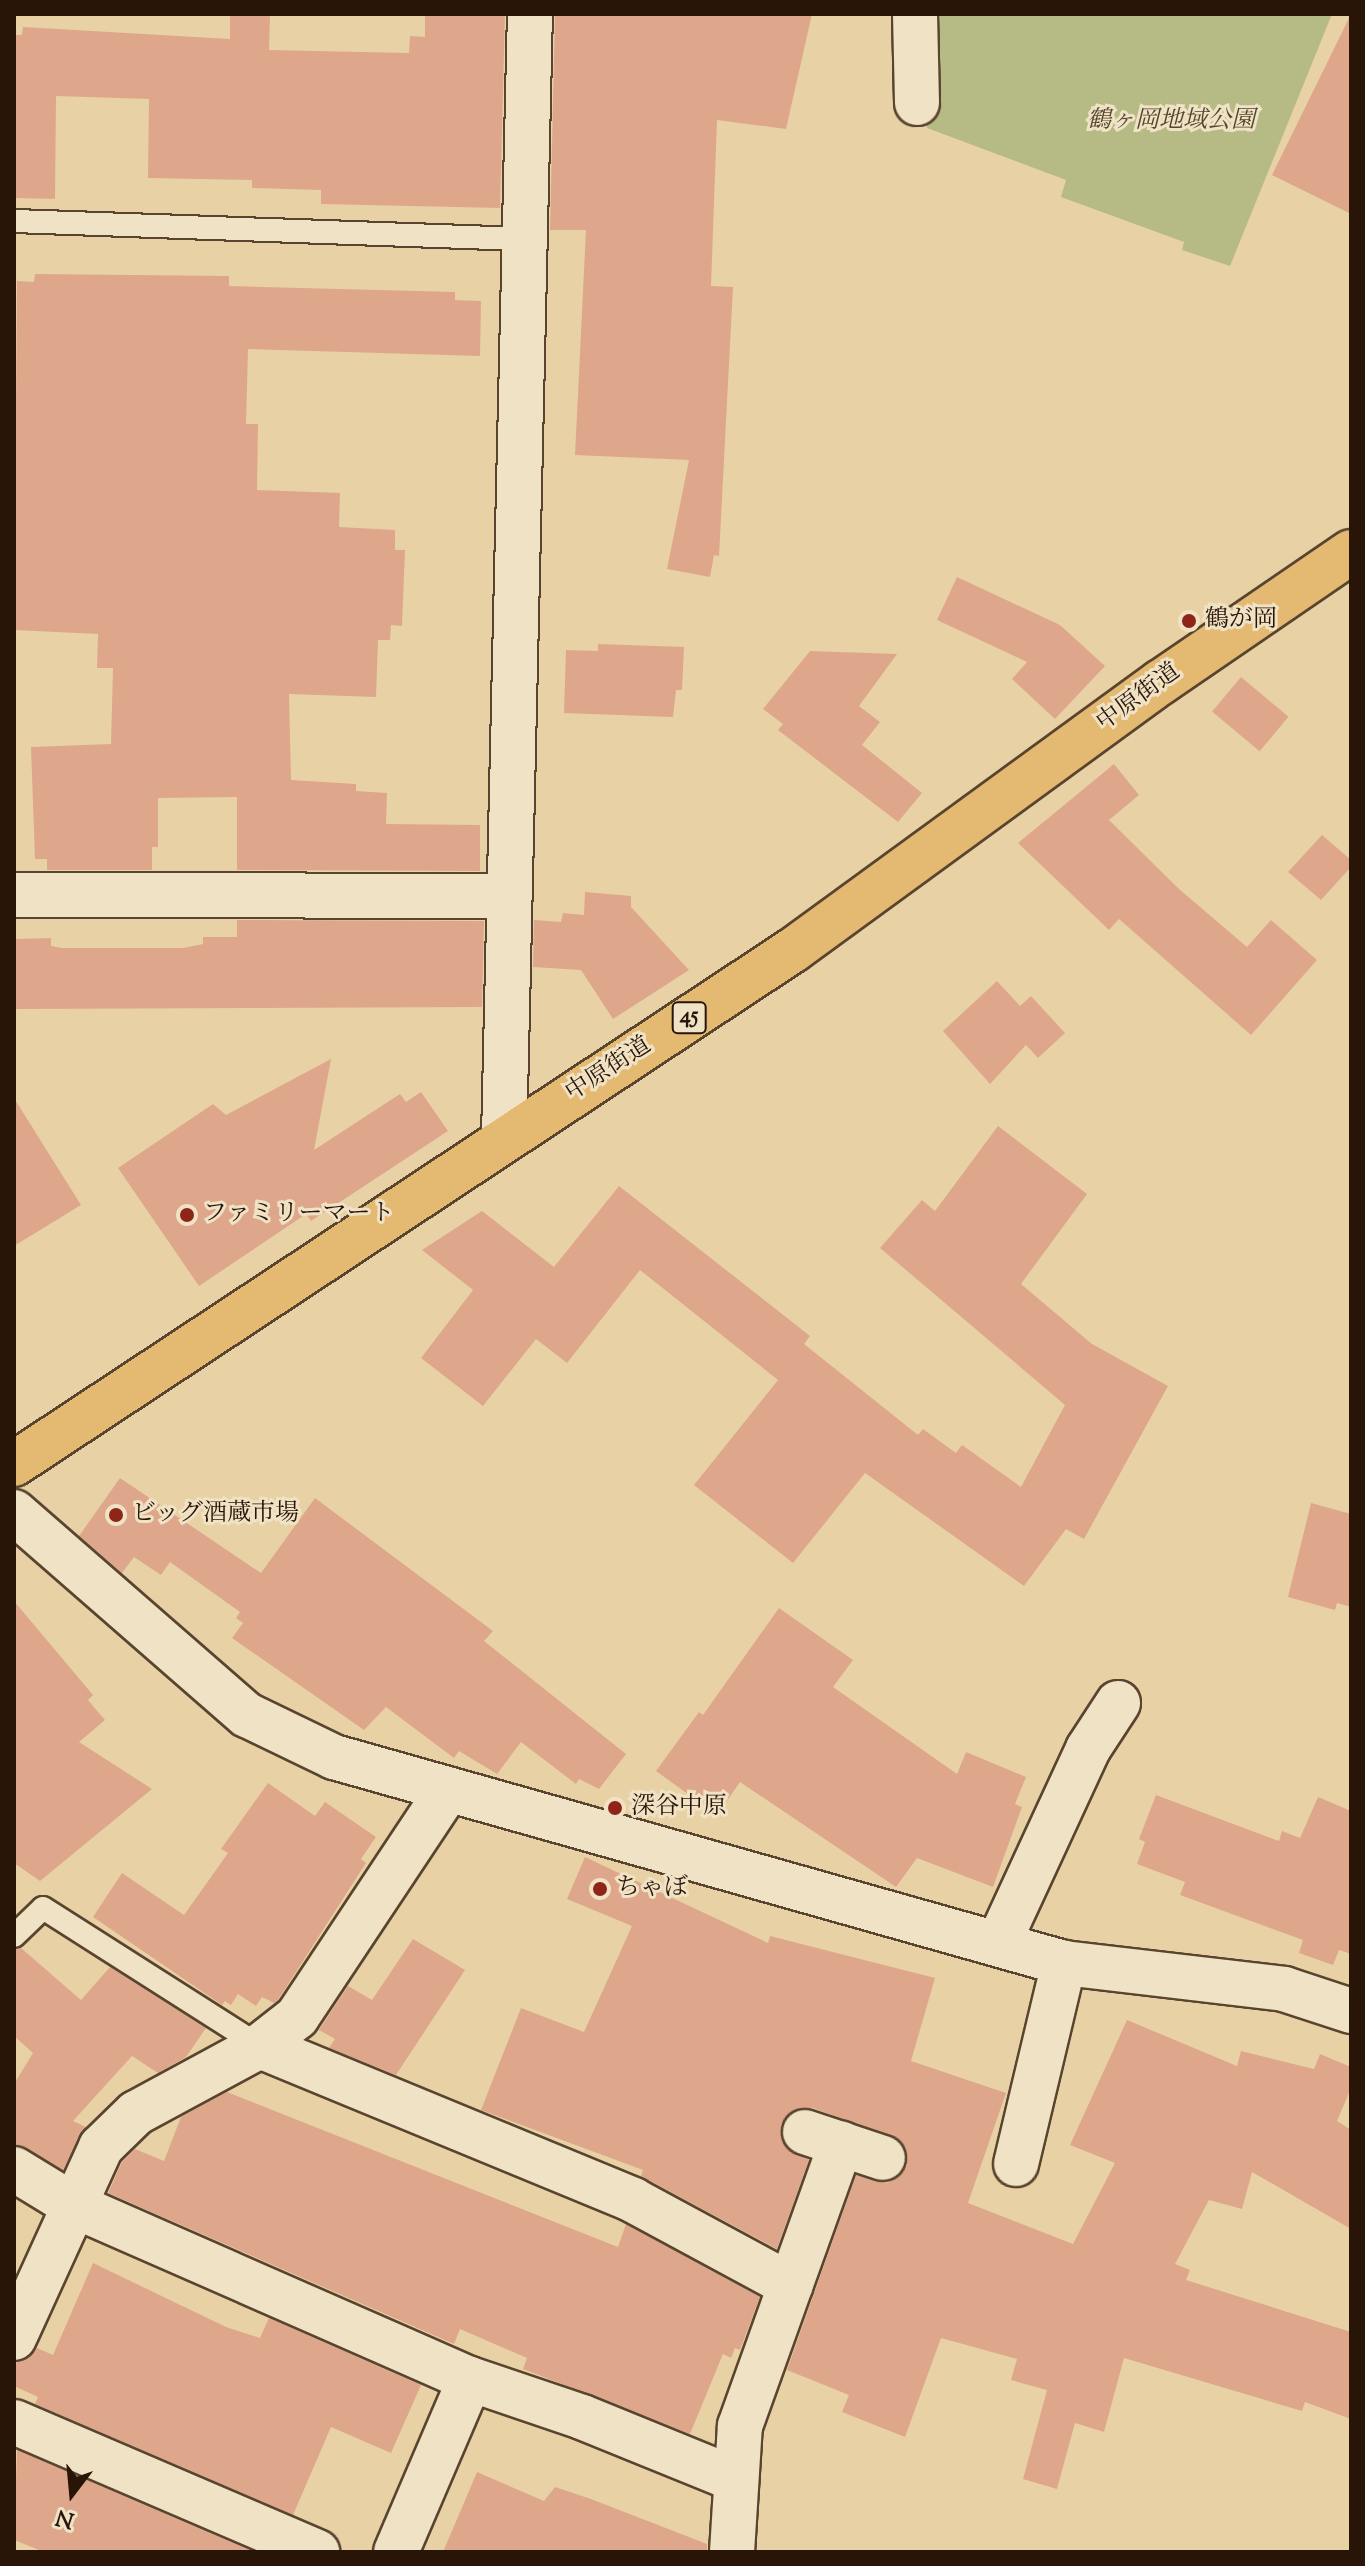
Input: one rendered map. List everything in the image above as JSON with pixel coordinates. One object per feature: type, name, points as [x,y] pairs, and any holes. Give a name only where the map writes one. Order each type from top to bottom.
[{"type":"main road","name":"中原街道","points":[[14,1464],[793,950],[1161,682],[1351,552]]},
{"type":"street","points":[[504,1139],[522,480],[522,239],[530,14]]},
{"type":"street","points":[[915,14],[917,103]]},
{"type":"street","points":[[14,895],[509,896]]},
{"type":"street","points":[[14,1512],[247,1715],[334,1757],[1064,1963],[1284,1989],[1351,2011]]},
{"type":"street","points":[[998,1944],[1088,1749],[1118,1703]]},
{"type":"street","points":[[14,2338],[101,2147],[136,2113],[260,2046],[297,2017],[448,1790]]},
{"type":"street","points":[[1016,2164],[1064,1963]]},
{"type":"street","points":[[260,2046],[633,2200],[790,2285]]},
{"type":"street","points":[[732,2552],[740,2426],[790,2285],[823,2138],[883,2158]]},
{"type":"street","points":[[14,2169],[73,2205],[470,2379],[582,2417],[735,2479]]},
{"type":"street","points":[[396,2552],[470,2379]]},
{"type":"street","points":[[14,2422],[317,2552]]},
{"type":"lane","points":[[14,221],[522,239]]},
{"type":"lane","points":[[14,1936],[43,1908],[260,2046]]},
{"type":"green space","name":"鶴ヶ岡地域公園","points":[[929,14],[1332,14],[1230,266],[1182,250],[1184,242],[1061,197],[1066,180],[927,128]]},
{"type":"building","points":[[425,14],[505,14],[500,208],[321,204],[321,190],[252,188],[252,180],[148,178],[149,99],[56,96],[55,199],[14,198],[14,35],[22,35],[23,27],[230,39],[230,15],[270,16],[269,50],[409,53],[410,36],[425,37]]},
{"type":"building","points":[[555,14],[812,14],[786,129],[717,120],[711,286],[733,287],[719,556],[714,555],[710,577],[667,569],[689,460],[575,455],[586,230],[550,230]]},
{"type":"building","points":[[1351,14],[1351,214],[1272,175]]},
{"type":"building","points":[[35,274],[229,276],[229,286],[455,292],[455,300],[481,301],[480,356],[248,349],[246,424],[258,424],[257,490],[340,493],[339,527],[395,530],[395,550],[405,550],[402,626],[391,625],[390,640],[378,640],[376,697],[289,694],[291,780],[356,784],[356,791],[387,793],[386,824],[480,825],[480,871],[237,870],[237,797],[158,798],[158,847],[152,847],[152,870],[47,870],[47,859],[35,859],[31,747],[111,744],[113,668],[97,668],[98,634],[14,630],[17,281],[34,282]]},
{"type":"building","points":[[957,577],[1060,625],[1105,666],[1055,719],[1012,679],[1027,662],[937,620]]},
{"type":"building","points":[[598,644],[684,647],[682,690],[676,690],[673,717],[564,713],[566,650],[598,651]]},
{"type":"building","points":[[810,651],[897,654],[859,706],[880,722],[862,745],[922,793],[898,822],[778,730],[783,724],[763,709]]},
{"type":"building","points":[[1241,677],[1288,717],[1260,751],[1212,711]]},
{"type":"building","points":[[1114,764],[1139,795],[1109,820],[1179,889],[1247,947],[1271,920],[1317,960],[1251,1035],[1119,919],[1109,930],[1018,843]]},
{"type":"building","points":[[1322,835],[1351,860],[1351,867],[1321,900],[1288,872]]},
{"type":"building","points":[[585,892],[631,896],[631,907],[689,970],[613,1019],[581,970],[533,967],[534,920],[561,922],[563,913],[584,915]]},
{"type":"building","points":[[237,920],[484,921],[482,1007],[14,1009],[14,939],[51,938],[51,946],[62,948],[183,948],[203,944],[203,937],[237,937]]},
{"type":"building","points":[[997,981],[1020,1006],[1031,996],[1065,1033],[1038,1058],[1026,1045],[990,1084],[943,1031]]},
{"type":"building","points":[[331,1059],[314,1150],[400,1094],[406,1102],[421,1092],[448,1131],[311,1221],[306,1214],[199,1286],[118,1168],[213,1104],[226,1115]]},
{"type":"building","points":[[14,1098],[81,1205],[14,1246]]},
{"type":"building","points":[[998,1126],[1087,1194],[1021,1284],[1092,1344],[1168,1386],[1084,1539],[1066,1529],[1024,1586],[865,1473],[793,1563],[694,1485],[778,1380],[640,1270],[567,1363],[536,1339],[483,1406],[421,1358],[473,1290],[422,1250],[482,1211],[554,1267],[619,1186],[810,1336],[804,1344],[918,1435],[923,1429],[956,1453],[962,1445],[1021,1487],[1065,1405],[880,1248],[922,1200],[935,1211]]},
{"type":"building","points":[[120,1478],[261,1573],[315,1498],[493,1631],[484,1641],[626,1754],[599,1789],[579,1779],[576,1784],[521,1742],[497,1774],[459,1751],[454,1758],[386,1707],[364,1730],[232,1638],[243,1623],[236,1618],[240,1612],[170,1562],[161,1575],[134,1557],[122,1573],[79,1536]]},
{"type":"building","points":[[1311,1503],[1351,1514],[1351,1607],[1337,1603],[1335,1610],[1288,1597]]},
{"type":"building","points":[[14,1601],[93,1695],[88,1700],[105,1720],[79,1742],[152,1789],[40,1881],[14,1863]]},
{"type":"building","points":[[779,1608],[853,1660],[833,1687],[957,1774],[966,1752],[1026,1777],[1015,1804],[1022,1807],[993,1887],[917,1858],[896,1887],[740,1782],[717,1815],[656,1771],[699,1712],[703,1715]]},
{"type":"building","points":[[268,1783],[315,1816],[325,1802],[376,1837],[361,1859],[366,1863],[278,2000],[274,2003],[262,1997],[256,2006],[238,1994],[231,2005],[225,2001],[222,2005],[93,1917],[122,1873],[184,1915],[228,1853],[221,1849]]},
{"type":"building","points":[[1156,1795],[1279,1841],[1282,1831],[1300,1838],[1318,1797],[1351,1811],[1351,1954],[1339,1950],[1333,1965],[1299,1953],[1303,1940],[1180,1895],[1185,1882],[1137,1864],[1145,1842],[1139,1839]]},
{"type":"building","points":[[585,1857],[768,1943],[770,1936],[935,1978],[911,2061],[1006,2093],[968,2203],[1073,2244],[1115,2163],[1070,2145],[1127,2020],[1237,2066],[1241,2051],[1314,2069],[1320,2054],[1351,2067],[1351,2088],[1337,2121],[1351,2130],[1351,2229],[1252,2172],[1242,2209],[1209,2200],[1175,2264],[1190,2270],[1186,2280],[1351,2332],[1351,2419],[1305,2402],[1302,2411],[1124,2358],[1104,2432],[1075,2423],[1057,2489],[1023,2479],[1047,2390],[1011,2380],[1017,2359],[941,2338],[905,2437],[842,2412],[849,2395],[787,2370],[856,2175],[887,2183],[899,2177],[907,2165],[901,2141],[813,2108],[789,2113],[781,2138],[787,2149],[809,2160],[777,2249],[641,2176],[643,2170],[481,2110],[521,2008],[584,2032],[632,1926],[567,1899]]},
{"type":"building","points":[[413,1939],[465,1970],[396,2075],[329,2048],[335,2039],[319,2030],[348,1986],[372,2000]]},
{"type":"building","points":[[21,1948],[81,2000],[110,1967],[206,2028],[186,2057],[158,2073],[132,2056],[73,2121],[86,2127],[63,2170],[14,2144],[14,2084],[33,2053],[14,2036],[14,1950]]},
{"type":"building","points":[[227,2092],[618,2247],[626,2224],[760,2297],[740,2350],[735,2348],[731,2358],[723,2354],[690,2434],[523,2369],[527,2358],[460,2329],[454,2344],[108,2193],[122,2162],[135,2149],[164,2161],[181,2117]]},
{"type":"building","points":[[93,2263],[226,2327],[260,2338],[269,2318],[421,2385],[391,2453],[331,2427],[293,2515],[35,2404],[38,2397],[14,2386],[14,2363],[28,2359],[37,2348],[53,2355]]},
{"type":"building","points":[[17,2450],[254,2552],[44,2552],[14,2540]]},
{"type":"building","points":[[477,2472],[544,2501],[555,2487],[591,2499],[707,2544],[707,2552],[443,2552]]},
{"type":"place","name":"鶴が岡","points":[[1189,621]]},
{"type":"place","name":"ファミリーマート","points":[[187,1215]]},
{"type":"place","name":"ビッグ酒蔵市場","points":[[116,1515]]},
{"type":"place","name":"深谷中原","points":[[615,1808]]},
{"type":"place","name":"ちゃぼ","points":[[600,1889]]}]
